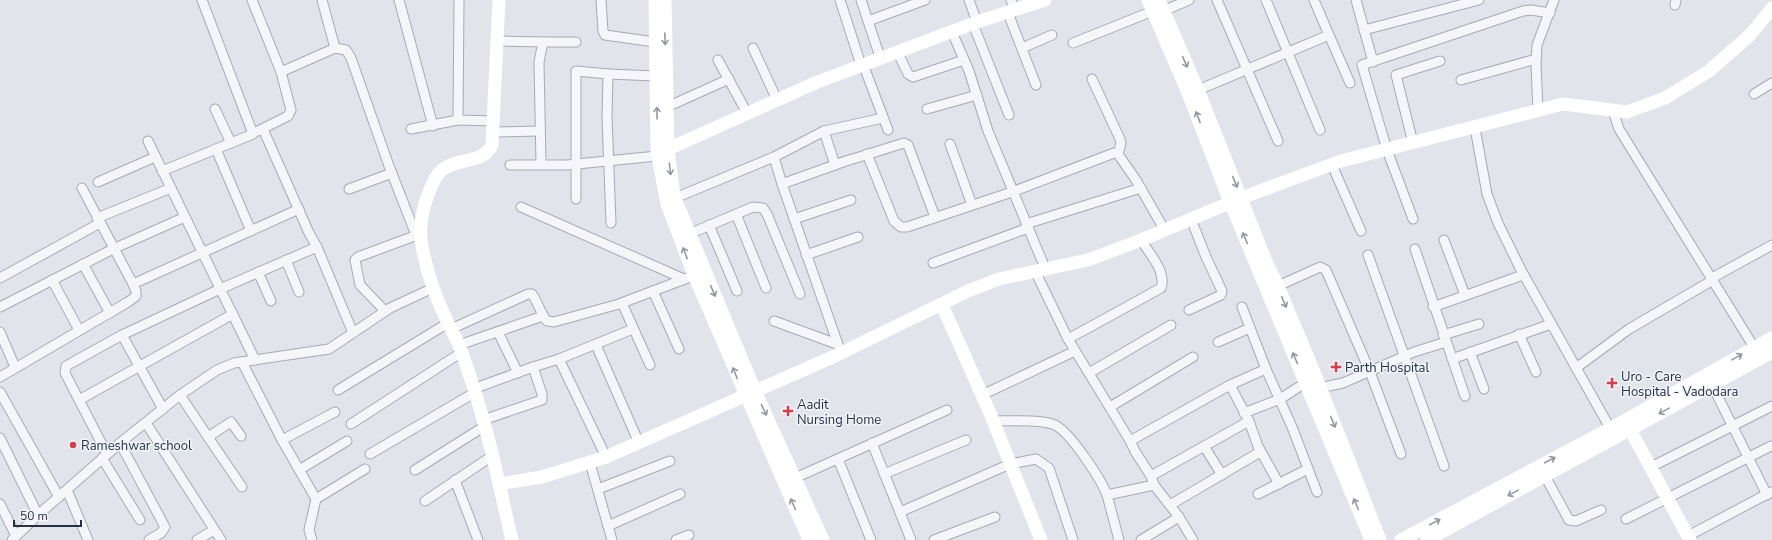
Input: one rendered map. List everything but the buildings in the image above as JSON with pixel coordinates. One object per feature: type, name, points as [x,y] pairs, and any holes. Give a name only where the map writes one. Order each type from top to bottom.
[{"type":"street","points":[[202,0],[253,134]]},
{"type":"street","points":[[162,171],[253,134],[291,113],[292,110],[280,72],[252,0]]},
{"type":"street","points":[[322,0],[335,48]]},
{"type":"street","points":[[399,0],[433,126]]},
{"type":"street","points":[[458,120],[459,0]]},
{"type":"street","points":[[418,235],[429,191],[442,170],[453,164],[486,154],[492,145],[499,0]]},
{"type":"street","points":[[601,0],[602,31],[605,35],[655,42]]},
{"type":"street","points":[[655,0],[655,76],[667,204],[694,275],[713,318],[750,393],[795,478],[823,540]]},
{"type":"street","points":[[665,0],[667,108],[661,152],[674,198],[689,234],[694,275]]},
{"type":"street","points":[[840,0],[862,64],[888,130]]},
{"type":"street","points":[[861,0],[880,57]]},
{"type":"street","points":[[868,21],[925,0]]},
{"type":"street","points":[[970,0],[975,23],[1009,115]]},
{"type":"street","points":[[510,165],[609,162],[661,152],[747,113],[862,64],[952,32],[1011,8],[1045,0]]},
{"type":"street","points":[[1073,43],[1156,6],[1189,0]]},
{"type":"street","points":[[1217,0],[1278,141]]},
{"type":"street","points":[[1266,0],[1320,130]]},
{"type":"street","points":[[1314,0],[1350,83]]},
{"type":"street","points":[[1356,0],[1373,62]]},
{"type":"street","points":[[1364,30],[1479,0]]},
{"type":"street","points":[[1538,111],[1536,59],[1537,45],[1554,0]]},
{"type":"street","points":[[1156,6],[1198,90],[1235,200],[1305,384],[1371,540]]},
{"type":"street","points":[[1156,6],[1187,90],[1235,200],[1278,286],[1380,540]]},
{"type":"street","points":[[1011,8],[1022,48],[1036,85]]},
{"type":"street","points":[[499,484],[542,477],[606,458],[750,393],[839,348],[942,305],[998,279],[1088,260],[1141,240],[1235,200],[1332,165],[1563,104],[1627,112],[1665,98],[1709,71],[1750,35],[1772,8]]},
{"type":"street","points":[[1413,218],[1387,150],[1362,65],[1523,11],[1531,10],[1550,13]]},
{"type":"street","points":[[952,32],[977,95],[988,131],[1027,226],[1040,270],[1068,339],[1110,407],[1152,480],[1194,540]]},
{"type":"street","points":[[1022,48],[1052,35]]},
{"type":"street","points":[[1198,90],[1329,35]]},
{"type":"street","points":[[498,41],[576,42]]},
{"type":"street","points":[[541,164],[539,62],[543,42]]},
{"type":"street","points":[[280,72],[335,48],[346,50],[351,58],[392,173],[422,246],[433,288],[460,349],[484,423],[512,540]]},
{"type":"street","points":[[753,48],[777,100]]},
{"type":"street","points":[[897,51],[908,74],[913,77],[964,60]]},
{"type":"street","points":[[1461,80],[1536,59]]},
{"type":"street","points":[[718,60],[747,113]]},
{"type":"street","points":[[1413,143],[1396,75],[1440,61]]},
{"type":"street","points":[[576,199],[576,71],[655,76]]},
{"type":"street","points":[[608,74],[607,117],[611,223]]},
{"type":"street","points":[[1092,79],[1120,139],[1121,143],[1118,154],[1141,188],[1164,229]]},
{"type":"street","points":[[667,108],[729,80]]},
{"type":"street","points":[[1754,94],[1772,83]]},
{"type":"street","points":[[927,109],[977,95]]},
{"type":"street","points":[[215,109],[231,143]]},
{"type":"street","points":[[1613,111],[1619,129],[1758,353]]},
{"type":"street","points":[[674,198],[774,157],[824,131],[884,118]]},
{"type":"street","points":[[410,129],[433,126],[458,120],[494,127],[540,131]]},
{"type":"street","points":[[1475,128],[1487,194],[1498,223],[1523,274],[1610,428]]},
{"type":"street","points":[[263,129],[309,233],[317,247],[353,333]]},
{"type":"street","points":[[824,131],[835,165]]},
{"type":"street","points":[[148,141],[255,360]]},
{"type":"street","points":[[782,184],[868,154],[906,143],[935,217]]},
{"type":"street","points":[[950,144],[972,205]]},
{"type":"street","points":[[216,149],[251,231]]},
{"type":"street","points":[[868,154],[897,225],[901,227],[1012,192],[1114,153],[1118,154]]},
{"type":"street","points":[[98,182],[155,157]]},
{"type":"street","points":[[774,157],[806,255],[839,348]]},
{"type":"street","points":[[1332,165],[1361,231]]},
{"type":"street","points":[[349,189],[392,173]]},
{"type":"street","points":[[0,377],[110,313],[136,296],[136,291],[133,284],[82,188]]},
{"type":"street","points":[[0,278],[99,220],[171,188]]},
{"type":"street","points":[[933,263],[1027,226],[1141,188]]},
{"type":"street","points":[[794,219],[851,200]]},
{"type":"street","points":[[521,207],[694,275]]},
{"type":"street","points":[[689,234],[753,207],[763,208],[767,214],[800,294]]},
{"type":"street","points":[[133,284],[299,209]]},
{"type":"street","points":[[736,214],[766,288]]},
{"type":"street","points":[[0,307],[114,248],[185,217]]},
{"type":"street","points":[[1189,310],[1221,295],[1222,291],[1206,257],[1191,219]]},
{"type":"street","points":[[709,226],[737,291]]},
{"type":"street","points":[[385,311],[360,284],[355,260],[358,257],[418,235]]},
{"type":"street","points":[[806,255],[858,237]]},
{"type":"street","points":[[1068,339],[1162,288],[1163,282],[1161,274],[1141,240]]},
{"type":"street","points":[[1444,240],[1465,295]]},
{"type":"street","points":[[1576,368],[1629,329],[1772,245]]},
{"type":"street","points":[[140,520],[105,456],[65,374],[66,366],[122,335],[220,288],[317,247]]},
{"type":"street","points":[[1415,249],[1433,306],[1465,396]]},
{"type":"street","points":[[1368,255],[1444,466]]},
{"type":"street","points":[[286,260],[298,292]]},
{"type":"street","points":[[83,264],[110,313]]},
{"type":"street","points":[[1278,286],[1320,267],[1326,270],[1370,372],[1401,454]]},
{"type":"street","points":[[258,272],[271,301]]},
{"type":"street","points":[[1433,306],[1523,274]]},
{"type":"street","points":[[338,390],[450,326],[528,294],[532,294],[547,321],[554,322],[622,303],[694,275]]},
{"type":"street","points":[[52,280],[79,330]]},
{"type":"street","points":[[0,504],[14,538],[120,443],[180,395],[217,370],[234,363],[324,350],[353,333],[385,311],[433,288]]},
{"type":"street","points":[[653,291],[679,348]]},
{"type":"street","points":[[622,303],[650,365]]},
{"type":"street","points":[[942,305],[994,421],[1041,540]]},
{"type":"street","points":[[1242,307],[1317,492]]},
{"type":"street","points":[[79,400],[233,314]]},
{"type":"street","points":[[352,424],[460,349],[498,332],[543,316]]},
{"type":"street","points":[[774,321],[834,343],[839,348]]},
{"type":"street","points":[[1319,388],[1343,383],[1479,324]]},
{"type":"street","points":[[1452,359],[1551,324]]},
{"type":"street","points":[[1089,373],[1171,325]]},
{"type":"street","points":[[1218,342],[1250,328]]},
{"type":"street","points":[[370,454],[474,391],[532,367],[559,359],[633,329]]},
{"type":"street","points":[[0,332],[15,367]]},
{"type":"street","points":[[498,332],[518,373]]},
{"type":"street","points":[[1520,334],[1536,372]]},
{"type":"street","points":[[122,335],[163,409]]},
{"type":"street","points":[[1401,540],[1610,428],[1628,425],[1712,385],[1758,353],[1772,338]]},
{"type":"street","points":[[596,344],[639,443]]},
{"type":"street","points":[[982,395],[1075,351]]},
{"type":"street","points":[[1470,352],[1484,389]]},
{"type":"street","points":[[1427,540],[1545,476],[1628,425],[1758,353],[1772,352]]},
{"type":"street","points":[[1110,407],[1193,357]]},
{"type":"street","points":[[559,359],[606,458]]},
{"type":"street","points":[[242,362],[282,440],[316,499],[309,530],[312,540]]},
{"type":"street","points":[[415,470],[484,423],[542,400],[542,394],[532,367]]},
{"type":"street","points":[[1130,441],[1230,385],[1266,369]]},
{"type":"street","points":[[1107,495],[1152,480],[1247,417],[1305,384]]},
{"type":"street","points":[[1230,385],[1247,417],[1259,448],[1279,484]]},
{"type":"street","points":[[1628,425],[1689,538],[1770,493],[1749,458],[1712,385]]},
{"type":"street","points":[[0,392],[58,497]]},
{"type":"street","points":[[750,393],[809,540]]},
{"type":"street","points":[[180,395],[242,487]]},
{"type":"street","points":[[1651,467],[1772,406]]},
{"type":"street","points":[[795,478],[947,410]]},
{"type":"street","points":[[282,440],[334,412]]},
{"type":"street","points":[[994,421],[1045,422],[1054,425],[1067,436],[1097,476],[1107,495],[1119,540]]},
{"type":"street","points":[[208,438],[231,422],[241,436]]},
{"type":"street","points":[[146,423],[221,540]]},
{"type":"street","points":[[0,438],[38,515]]},
{"type":"street","points":[[884,474],[966,440]]},
{"type":"street","points":[[299,470],[347,441]]},
{"type":"street","points":[[120,443],[165,527],[161,533],[149,540]]},
{"type":"street","points":[[872,443],[911,540]]},
{"type":"street","points":[[1204,446],[1222,475]]},
{"type":"street","points":[[1626,519],[1772,446]]},
{"type":"street","points":[[1170,505],[1258,454],[1259,448]]},
{"type":"street","points":[[425,501],[492,456]]},
{"type":"street","points":[[838,459],[871,540]]},
{"type":"street","points":[[900,512],[1010,464],[1036,459],[1049,468],[1074,540]]},
{"type":"street","points":[[598,489],[670,461]]},
{"type":"street","points":[[590,463],[612,540]]},
{"type":"street","points":[[316,499],[365,469]]},
{"type":"street","points":[[1258,494],[1308,469]]},
{"type":"street","points":[[1545,476],[1569,520],[1576,521],[1601,510]]},
{"type":"street","points":[[455,480],[478,540]]},
{"type":"street","points":[[67,490],[88,540]]},
{"type":"street","points":[[608,526],[680,494]]},
{"type":"street","points":[[934,540],[995,517]]},
{"type":"street","points":[[1142,540],[1179,517]]},
{"type":"street","points":[[197,540],[214,530]]},
{"type":"street","points":[[676,540],[689,534]]},
{"type":"place","name":"Parth Hospital","points":[[1336,367]]},
{"type":"place","name":"Uro - Care Hospital - Vadodara","points":[[1612,383]]},
{"type":"place","name":"Aadit Nursing Home","points":[[788,411]]},
{"type":"place","name":"Rameshwar school","points":[[73,445]]}]
